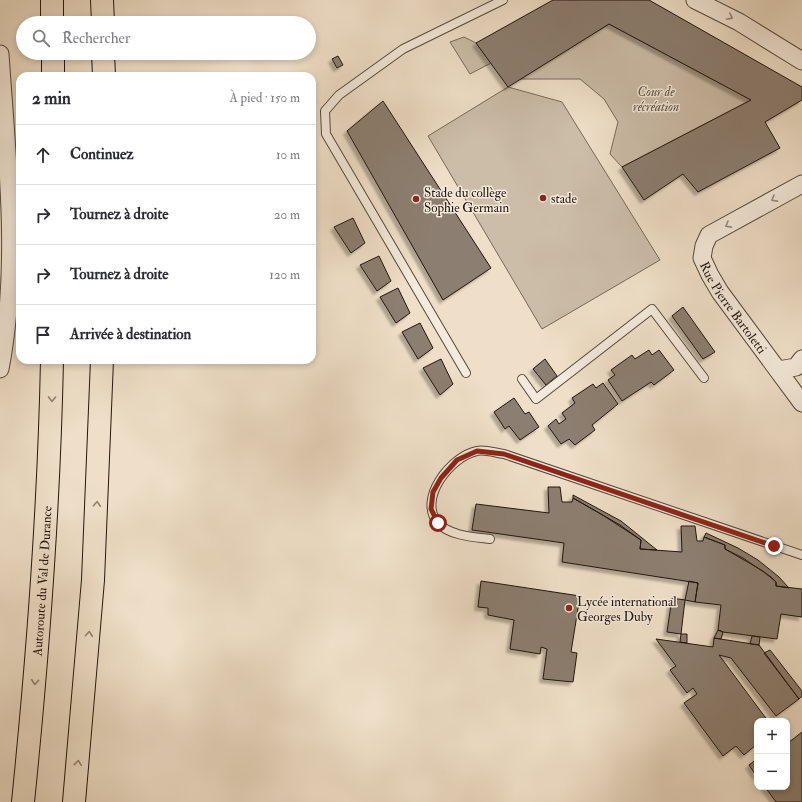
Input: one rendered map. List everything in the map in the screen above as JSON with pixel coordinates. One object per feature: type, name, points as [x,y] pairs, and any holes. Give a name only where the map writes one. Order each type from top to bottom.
[{"type":"highway","points":[[52,0],[52,16]]},
{"type":"highway","points":[[102,0],[103,16]]},
{"type":"highway","points":[[53,60],[53,72]]},
{"type":"highway","points":[[103,60],[104,72]]},
{"type":"highway","name":"Autoroute du Val de Durance","points":[[23,802],[44,572],[51,442],[52,364]]},
{"type":"highway","points":[[74,802],[93,580],[102,364]]},
{"type":"street","points":[[695,0],[739,22],[802,61]]},
{"type":"street","points":[[0,54],[11,233],[10,297],[6,336],[0,369]]},
{"type":"street","name":"Rue Pierre Bartoletti","points":[[802,184],[709,235],[704,246],[702,258],[720,292],[802,403]]},
{"type":"street","points":[[778,370],[796,367],[802,359]]},
{"type":"lane","points":[[466,373],[326,134],[325,111],[339,95],[403,49],[503,0]]},
{"type":"lane","points":[[522,379],[536,399],[652,309],[704,378]]},
{"type":"lane","points":[[490,540],[455,533],[438,523],[431,509],[433,492],[441,478],[457,460],[477,451],[504,454],[802,555]]},
{"type":"green space","name":"Cour de récréation","points":[[609,24],[751,100],[622,167],[610,154],[618,122],[604,99],[580,79],[520,79]]},
{"type":"green space","points":[[464,37],[476,43],[491,63],[470,74],[450,42]]},
{"type":"green space","name":"stade","points":[[508,87],[562,102],[660,260],[542,329],[428,136]]},
{"type":"building","points":[[553,0],[649,0],[802,87],[802,100],[765,122],[780,148],[698,192],[683,174],[644,200],[622,167],[751,100],[609,24],[508,87],[476,43]]},
{"type":"building","points":[[338,56],[343,65],[337,68],[332,59]]},
{"type":"building","name":"Stade du collège Sophie Germain","points":[[383,101],[491,268],[443,300],[347,131]]},
{"type":"building","points":[[353,218],[365,243],[351,253],[334,227]]},
{"type":"building","points":[[379,256],[391,281],[377,291],[360,265]]},
{"type":"building","points":[[398,288],[410,313],[396,323],[380,297]]},
{"type":"building","points":[[683,307],[715,352],[703,359],[672,316]]},
{"type":"building","points":[[420,323],[433,348],[418,359],[402,332]]},
{"type":"building","points":[[649,350],[652,355],[659,350],[674,370],[654,385],[651,382],[622,401],[608,380],[615,375],[611,370],[632,355],[635,359]]},
{"type":"building","points":[[441,359],[453,384],[440,395],[423,368]]},
{"type":"building","points":[[545,359],[557,376],[546,385],[533,369]]},
{"type":"building","points":[[603,383],[618,404],[592,425],[595,430],[575,445],[569,439],[561,444],[548,426],[556,419],[559,424],[566,419],[562,413],[575,403],[572,398],[593,384],[596,388]]},
{"type":"building","points":[[514,398],[525,414],[529,412],[539,427],[520,440],[509,426],[505,429],[494,412]]},
{"type":"building","points":[[548,487],[560,487],[562,502],[572,502],[573,498],[620,525],[641,540],[640,549],[682,552],[681,526],[695,526],[697,541],[703,541],[704,537],[725,545],[725,549],[743,558],[771,577],[776,582],[776,586],[802,589],[802,617],[781,614],[777,639],[723,632],[718,630],[721,605],[695,602],[698,583],[562,562],[564,543],[472,530],[476,504],[549,513]]},
{"type":"building","points":[[573,495],[621,521],[657,550],[640,549],[641,540],[573,498]]},
{"type":"building","points":[[706,533],[738,548],[758,560],[779,577],[789,588],[776,586],[776,582],[763,571],[725,549],[725,545],[704,537]]},
{"type":"building","points":[[481,581],[580,596],[571,652],[577,653],[573,682],[543,679],[547,649],[541,647],[540,654],[510,649],[514,620],[488,615],[488,608],[478,607]]},
{"type":"building","points":[[689,581],[698,583],[695,602],[685,600]]},
{"type":"building","points":[[672,598],[685,600],[681,634],[667,632]]},
{"type":"building","points":[[718,630],[723,632],[721,639],[714,638]]},
{"type":"building","points":[[681,634],[687,634],[687,643],[680,642]]},
{"type":"building","points":[[752,636],[760,637],[759,645],[750,644]]},
{"type":"building","points":[[714,638],[759,645],[799,699],[776,716],[731,658],[719,655],[766,718],[754,718],[754,747],[744,755],[736,746],[723,756],[684,703],[697,694],[693,688],[687,693],[670,670],[676,666],[656,639],[713,647]]},
{"type":"building","points":[[770,650],[802,691],[802,696],[799,699],[764,653]]},
{"type":"building","points":[[802,732],[802,802],[776,802],[767,790],[790,790],[790,742]]},
{"type":"building","points":[[754,761],[754,772],[749,765]]},
{"type":"place","name":"stade","points":[[543,198]]},
{"type":"place","name":"Stade du collège Sophie Germain","points":[[416,199]]},
{"type":"place","name":"Lycée international Georges Duby","points":[[569,608]]},
{"type":"route","points":[[438,523],[431,509],[433,492],[441,478],[457,460],[477,451],[504,454],[774,546]]}]
